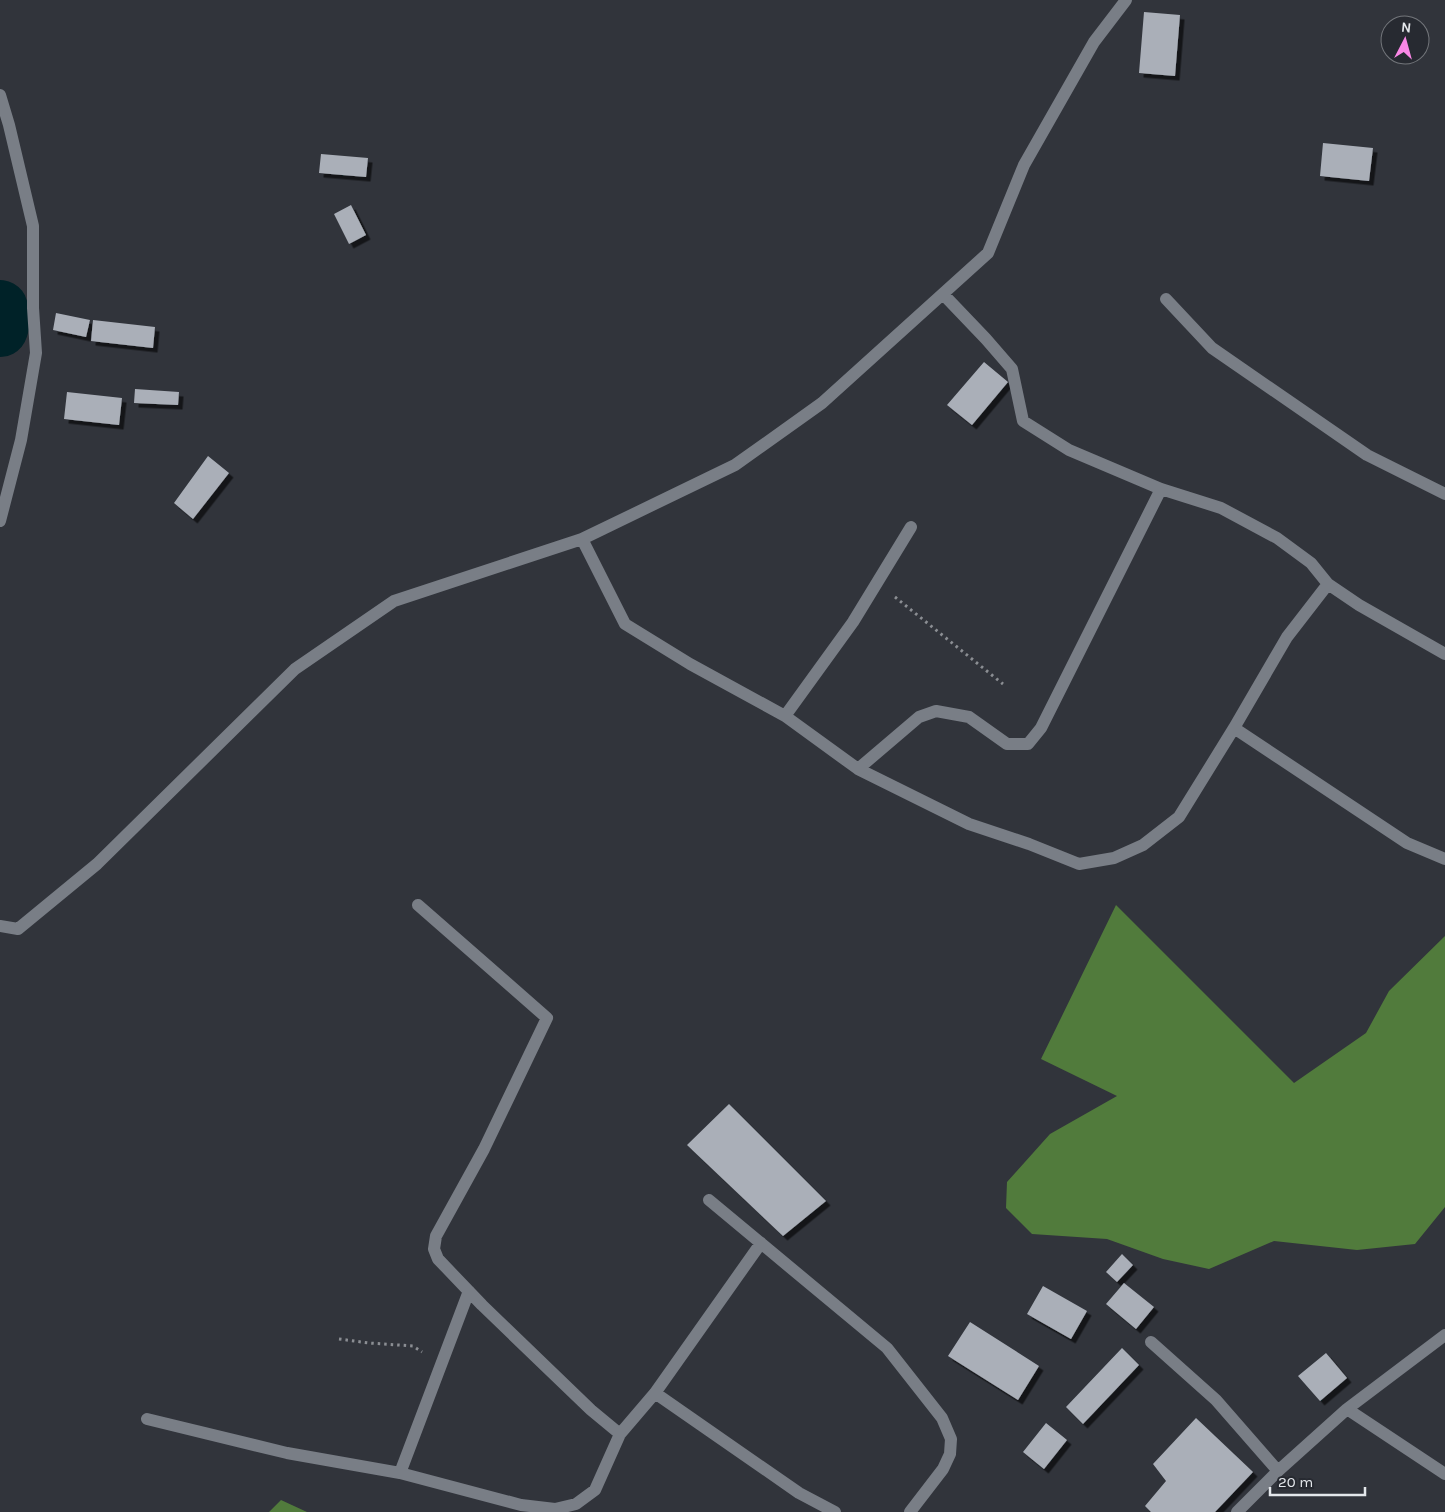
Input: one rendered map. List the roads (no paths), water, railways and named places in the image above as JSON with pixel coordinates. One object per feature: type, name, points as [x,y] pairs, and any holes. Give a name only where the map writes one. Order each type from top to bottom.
[{"type":"street","points":[[0,926],[18,929],[96,864],[295,669],[394,601],[582,539],[735,465],[822,403],[988,253],[1024,165],[1094,42],[1126,0]]},
{"type":"street","points":[[0,95],[33,226],[33,308],[36,353],[21,440],[0,521]]},
{"type":"street","points":[[943,294],[1012,368],[1023,421],[1069,450],[1161,489],[1221,508],[1277,538],[1311,563],[1328,584],[1359,605],[1445,654]]},
{"type":"street","points":[[1166,299],[1212,348],[1367,455],[1445,494]]},
{"type":"street","points":[[858,769],[919,717],[936,711],[969,717],[1007,744],[1028,744],[1041,728],[1161,489]]},
{"type":"street","points":[[785,716],[853,622],[911,528]]},
{"type":"street","points":[[582,539],[625,624],[690,664],[785,716],[858,769],[969,824],[1029,844],[1078,864],[1114,858],[1143,845],[1179,817],[1288,637],[1328,584]]},
{"type":"street","points":[[1234,728],[1407,843],[1445,859]]},
{"type":"street","points":[[418,905],[546,1018],[484,1149],[436,1236],[434,1249],[438,1260],[592,1410],[620,1434]]},
{"type":"street","points":[[709,1200],[887,1348],[942,1418],[951,1439],[950,1454],[943,1469],[910,1512]]},
{"type":"street","points":[[147,1419],[287,1453],[400,1472],[521,1505],[555,1509],[576,1504],[595,1490],[620,1434],[655,1393],[761,1243]]},
{"type":"street","points":[[400,1472],[469,1291]]},
{"type":"street","points":[[1237,1512],[1278,1471],[1347,1409],[1445,1335]]},
{"type":"street","points":[[1151,1342],[1216,1400],[1278,1471]]},
{"type":"street","points":[[655,1393],[799,1493],[835,1512]]},
{"type":"street","points":[[1347,1409],[1445,1474]]},
{"type":"waterway","points":[[0,308],[3,319],[0,329]]}]
